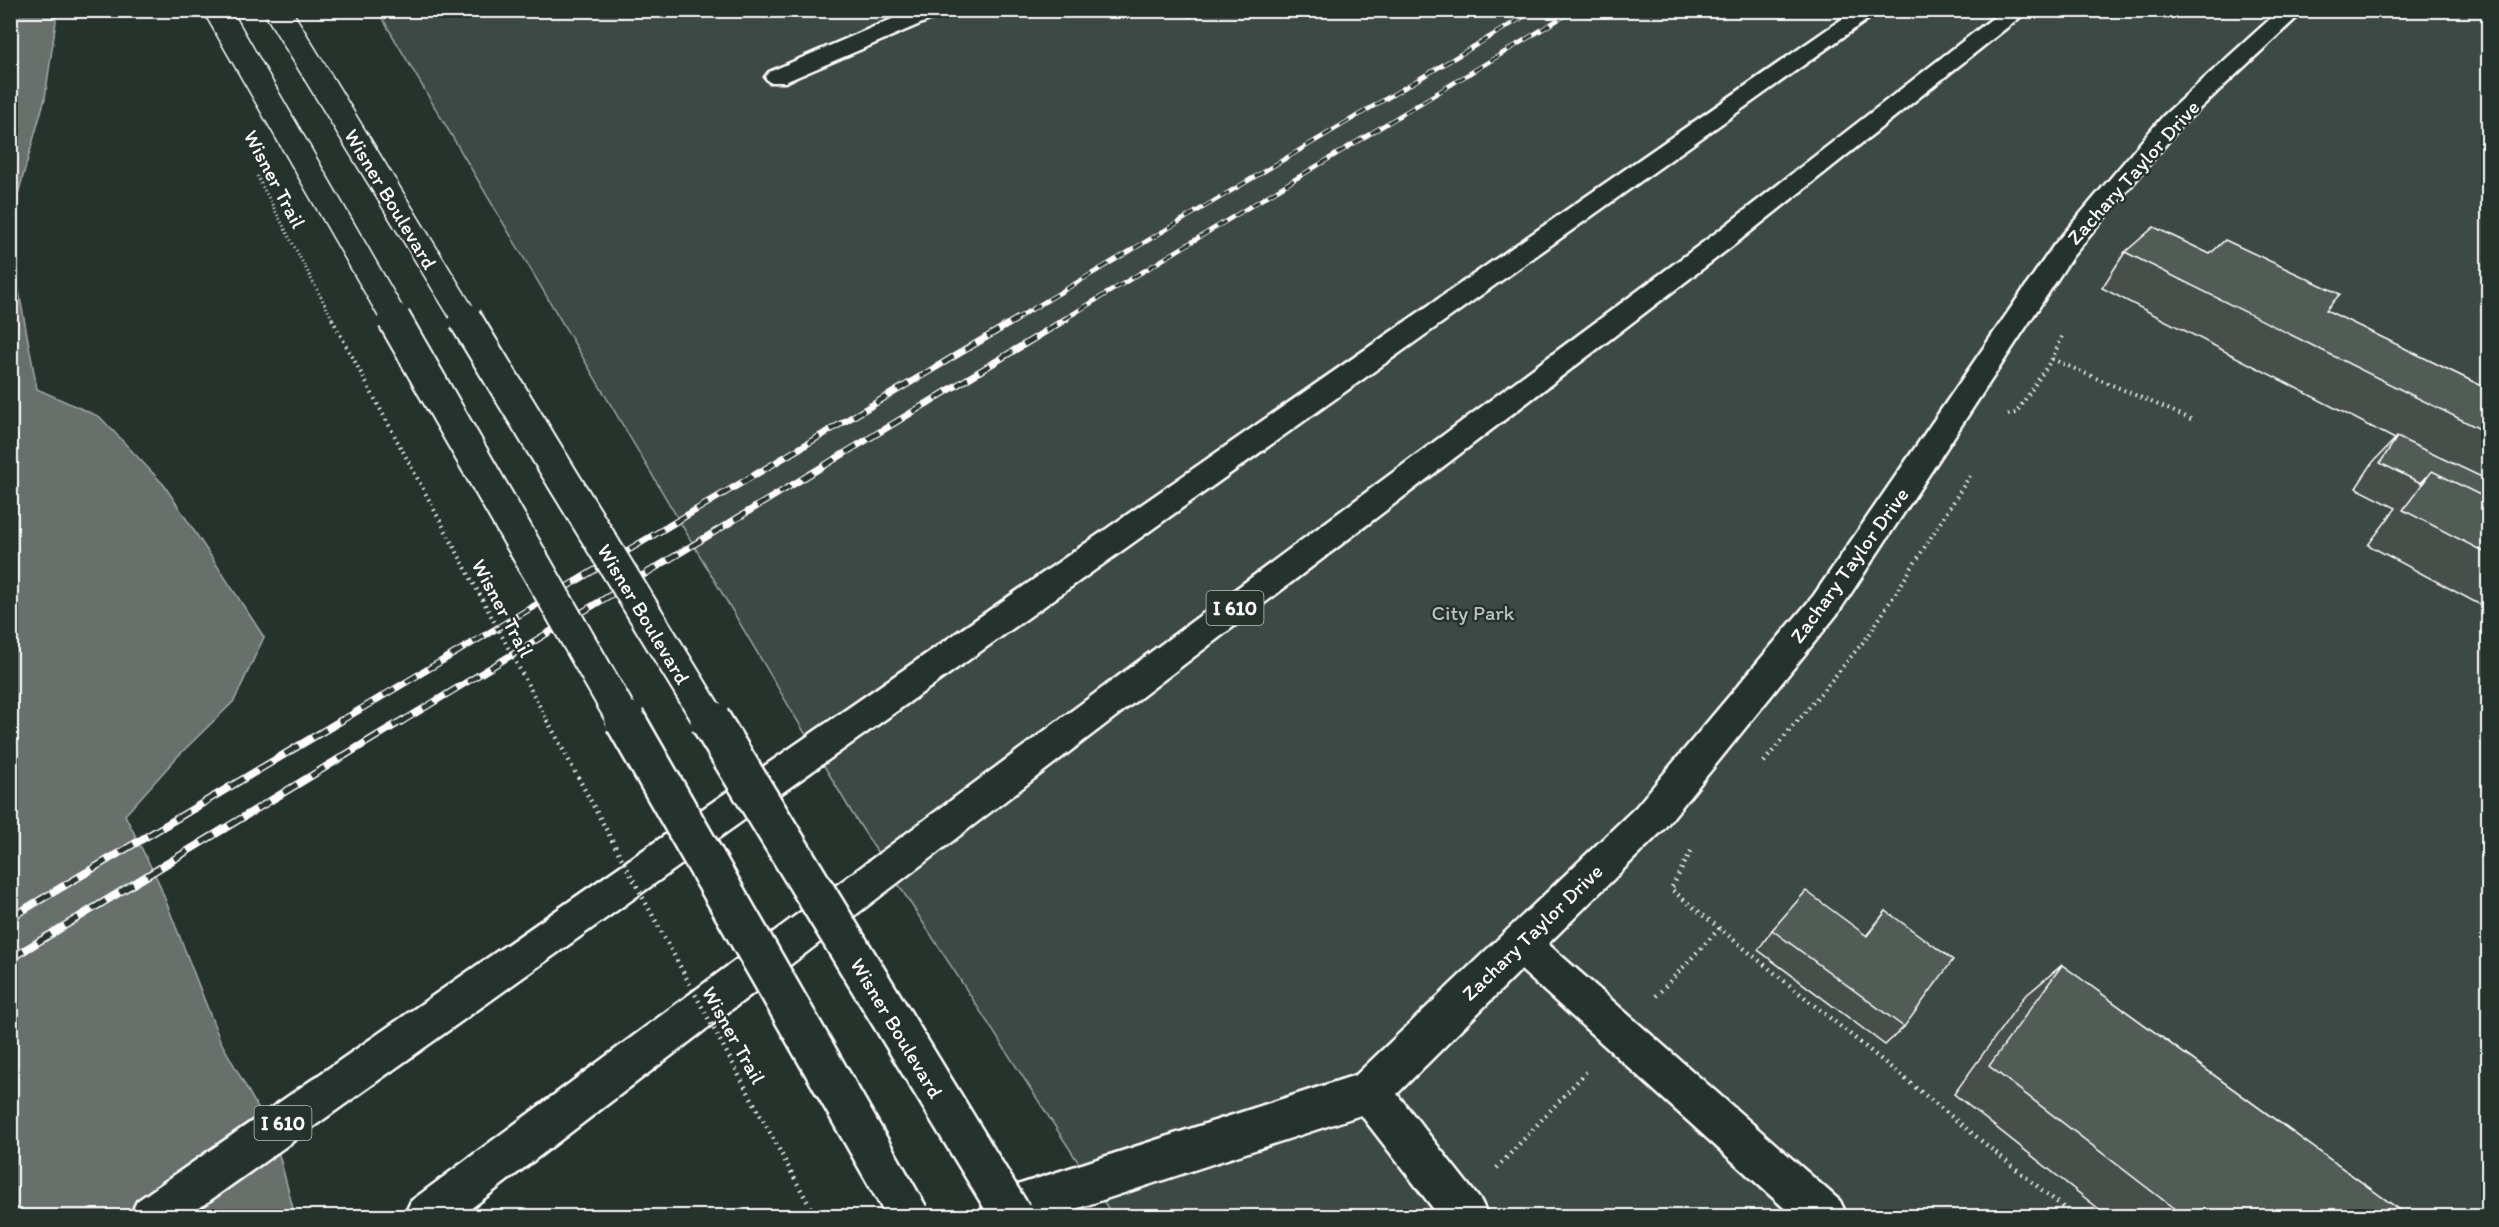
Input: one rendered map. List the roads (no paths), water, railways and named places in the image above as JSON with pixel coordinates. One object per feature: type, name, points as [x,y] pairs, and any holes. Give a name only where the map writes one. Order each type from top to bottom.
[{"type":"main road","points":[[217,10],[909,1216]]},
{"type":"main road","name":"Wisner Boulevard","points":[[277,10],[1012,1216]]},
{"type":"main road","points":[[777,77],[933,10]]},
{"type":"main road","name":"I 610","points":[[152,1216],[415,1029],[1870,10]]},
{"type":"main road","name":"I 610","points":[[437,1208],[1726,238],[2018,10]]},
{"type":"main road","name":"Zachary Taylor Drive","points":[[1001,1216],[1008,1210],[1369,1092],[1649,819],[1826,604],[2069,244],[2172,121],[2294,10]]},
{"type":"main road","points":[[1520,944],[1825,1216]]},
{"type":"main road","points":[[1369,1092],[1466,1216]]},
{"type":"railway","points":[[1014,320],[1535,10]]},
{"type":"railway","points":[[1063,320],[1574,10]]},
{"type":"railway","points":[[339,722],[1017,319]]},
{"type":"railway","points":[[401,722],[1066,319]]},
{"type":"railway","points":[[10,918],[342,720]]},
{"type":"railway","points":[[10,959],[403,720]]},
{"type":"park label","name":"City Park","points":[[1473,612]]}]
